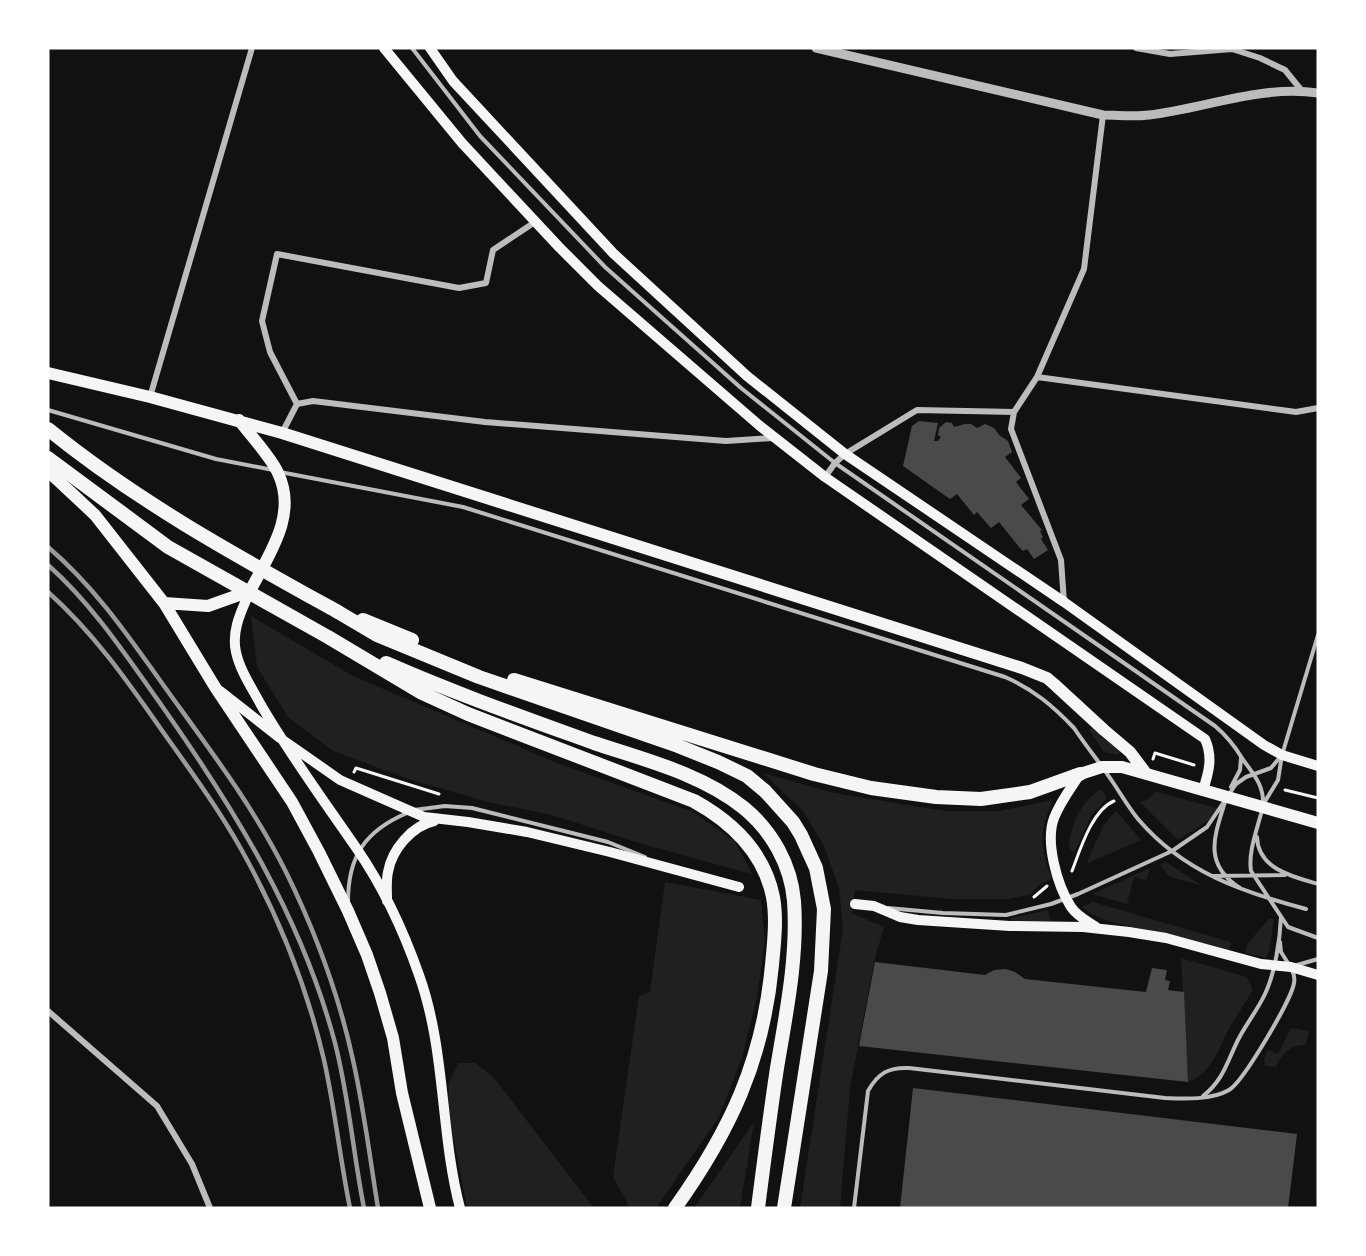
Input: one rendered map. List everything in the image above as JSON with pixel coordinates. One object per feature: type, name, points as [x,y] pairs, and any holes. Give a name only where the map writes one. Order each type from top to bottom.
[{"type":"highway","points":[[48,429],[107,474],[166,513],[233,554],[377,635],[479,677],[718,762],[747,776],[765,791],[793,822],[801,835],[816,868],[825,909],[821,971],[784,1208]]},
{"type":"highway","points":[[48,458],[168,547],[422,693],[468,714],[694,801],[717,814],[734,828],[754,854],[773,896],[775,933],[771,978],[748,1078],[729,1121],[702,1168],[675,1208]]},
{"type":"highway","points":[[333,609],[381,626],[492,673],[814,774],[872,788],[936,797],[981,799],[1030,792],[1052,786],[1080,774]]},
{"type":"highway","points":[[328,637],[413,675],[669,768],[718,790],[745,809],[771,837],[787,865],[794,900],[795,937],[788,1003],[758,1208]]},
{"type":"main road","points":[[384,48],[462,144],[598,286],[774,437],[825,477],[1205,739],[1210,749],[1211,761],[1203,790]]},
{"type":"main road","points":[[430,48],[453,81],[613,253],[747,376],[845,454],[1064,602],[1264,745],[1282,755],[1318,766]]},
{"type":"main road","points":[[48,366],[75,379]]},
{"type":"main road","points":[[48,373],[150,397],[282,433],[844,610],[1039,675],[1054,684],[1130,752],[1145,772]]},
{"type":"main road","points":[[239,420],[278,471],[284,489],[285,517],[278,538],[250,591],[236,626],[234,637],[236,652],[244,674],[280,738],[358,850],[402,930],[429,1005],[446,1130],[460,1208]]},
{"type":"main road","points":[[48,471],[95,515],[165,603],[215,687],[292,802],[348,911],[367,955],[390,1027],[402,1093],[430,1208]]},
{"type":"main road","points":[[165,603],[194,607],[208,606],[250,591]]},
{"type":"main road","points":[[215,687],[280,738],[340,780],[424,817],[527,832],[739,887]]},
{"type":"main road","points":[[1097,928],[1078,914],[1067,898],[1051,853],[1051,832],[1058,808],[1080,774],[1102,767],[1122,767],[1318,823]]},
{"type":"main road","points":[[387,901],[388,872],[399,847],[417,828],[439,820]]},
{"type":"main road","points":[[855,904],[874,906],[900,917],[918,920],[980,925],[1097,928],[1129,932],[1166,938],[1261,964],[1291,967],[1318,975]]},
{"type":"street","points":[[150,397],[252,48]]},
{"type":"street","points":[[816,48],[1103,115],[1148,115],[1266,92],[1318,93]]},
{"type":"street","points":[[1136,48],[1170,54],[1232,49],[1260,58],[1285,70],[1302,91]]},
{"type":"street","points":[[1064,602],[1062,560],[1011,429],[1014,412],[1038,376],[1084,269],[1103,115]]},
{"type":"street","points":[[297,404],[270,352],[262,321],[277,254],[459,288],[486,283],[493,250],[535,222]]},
{"type":"street","points":[[1038,376],[1296,412],[1318,408]]},
{"type":"street","points":[[297,404],[313,401],[484,422],[726,441],[774,437]]},
{"type":"street","points":[[282,433],[297,404]]},
{"type":"street","points":[[825,477],[845,454],[917,410],[1014,412]]},
{"type":"street","points":[[48,1011],[157,1106],[192,1164],[210,1208]]},
{"type":"lane","points":[[412,48],[480,136],[605,267],[741,388],[835,463],[1215,726],[1231,740],[1254,773],[1262,789],[1263,807]]},
{"type":"lane","points":[[48,410],[216,459],[463,507],[1005,677],[1035,692],[1074,728],[1138,820],[1172,851],[1209,876],[1252,895],[1306,909]]},
{"type":"lane","points":[[1318,635],[1282,755],[1278,780],[1263,807],[1250,862],[1254,875],[1288,927],[1318,938]]},
{"type":"lane","points":[[874,906],[943,913],[1006,915],[1067,898],[1172,851],[1207,827],[1236,784],[1254,773],[1271,768],[1282,755]]},
{"type":"lane","points":[[1241,757],[1240,770],[1227,797],[1214,841],[1215,857],[1230,882],[1252,895]]},
{"type":"lane","points":[[348,911],[351,871],[358,850],[363,843],[385,825],[411,811],[445,806],[472,808],[608,842],[664,867]]},
{"type":"lane","points":[[1257,832],[1257,842],[1263,857],[1272,866],[1289,875],[1318,884]]},
{"type":"lane","points":[[1209,876],[1289,875]]},
{"type":"lane","points":[[854,1208],[868,1091],[874,1080],[885,1071],[909,1068],[1165,1098],[1202,1096],[1229,1090],[1238,1083],[1262,1047],[1295,981],[1291,967],[1281,952],[1282,916]]},
{"type":"lane","points":[[1202,1096],[1215,1085],[1229,1064],[1239,1038],[1265,994],[1280,942]]},
{"type":"lane","points":[[1291,967],[1318,959]]},
{"type":"path","points":[[1155,753],[1196,765]]},
{"type":"path","points":[[1283,789],[1318,798]]},
{"type":"path","points":[[1067,878],[1095,819],[1108,803]]},
{"type":"path","points":[[1028,900],[1045,886],[1054,883]]},
{"type":"shaded area","points":[[251,616],[353,676],[557,763],[693,812],[735,841],[752,874],[642,844],[552,815],[488,802],[411,780],[333,751],[288,717],[257,667]]},
{"type":"shaded area","points":[[1094,727],[1120,750],[1119,755],[1104,752],[1089,730]]},
{"type":"shaded area","points":[[763,773],[834,793],[945,811],[1000,811],[1053,800],[1043,830],[1043,848],[1052,879],[1039,885],[1031,894],[1009,899],[952,899],[855,890],[852,913],[884,927],[875,958],[850,1088],[840,1208],[800,1208],[843,929],[839,888],[823,844],[803,811]]},
{"type":"shaded area","points":[[1101,789],[1107,798],[1091,816],[1074,853],[1069,847],[1078,814],[1088,800]]},
{"type":"shaded area","points":[[1155,791],[1219,809],[1211,819],[1178,840],[1140,802],[1150,798]]},
{"type":"shaded area","points":[[1116,811],[1141,840],[1088,863],[1103,826]]},
{"type":"shaded area","points":[[1166,862],[1201,885],[1170,877],[1160,865]]},
{"type":"shaded area","points":[[1150,868],[1146,880],[1134,877],[1127,904],[1092,894]]},
{"type":"shaded area","points":[[665,882],[761,900],[765,941],[757,997],[742,1058],[719,1117],[656,1208],[630,1208],[613,1177],[639,996],[650,992]]},
{"type":"shaded area","points":[[1093,902],[1231,942],[1229,950],[1170,934],[1112,922],[1081,907]]},
{"type":"shaded area","points":[[1048,910],[1050,921],[1011,921],[1011,918]]},
{"type":"shaded area","points":[[1269,919],[1274,919],[1266,958],[1245,953],[1247,944]]},
{"type":"shaded area","points":[[1181,958],[1247,977],[1253,990],[1209,1067],[1188,1082]]},
{"type":"shaded area","points":[[1291,1028],[1309,1031],[1306,1045],[1295,1046],[1287,1051],[1276,1067],[1265,1066],[1264,1060],[1268,1050],[1278,1054]]},
{"type":"shaded area","points":[[458,1063],[476,1063],[495,1079],[594,1208],[467,1208],[448,1109],[449,1083]]},
{"type":"shaded area","points":[[754,1122],[740,1208],[694,1208]]},
{"type":"building","points":[[919,421],[938,423],[934,441],[938,441],[941,437],[938,435],[939,428],[946,422],[952,423],[954,427],[971,424],[977,428],[985,424],[994,428],[1008,441],[1012,452],[1005,457],[1021,478],[1016,482],[1029,499],[1021,505],[1042,530],[1040,531],[1043,537],[1041,539],[1048,550],[1034,559],[1027,549],[1023,551],[1019,547],[999,522],[991,528],[977,512],[974,515],[957,494],[950,499],[903,466],[912,426]]},
{"type":"building","points":[[875,962],[985,975],[994,970],[1006,969],[1025,979],[1146,992],[1152,968],[1167,970],[1165,980],[1170,981],[1168,990],[1184,992],[1188,1082],[859,1046]]},
{"type":"building","points":[[913,1088],[1297,1134],[1288,1208],[900,1208]]},
{"type":"railway","points":[[48,547],[83,580],[127,635],[231,780],[274,848],[286,872],[307,917],[341,1012],[360,1097],[378,1208]]},
{"type":"railway","points":[[48,565],[80,597],[109,632],[189,745],[240,825],[285,909],[321,997],[335,1043],[364,1208]]},
{"type":"railway","points":[[48,592],[95,641],[137,695],[223,819],[267,900],[290,952],[317,1033],[328,1078],[350,1208]]}]
